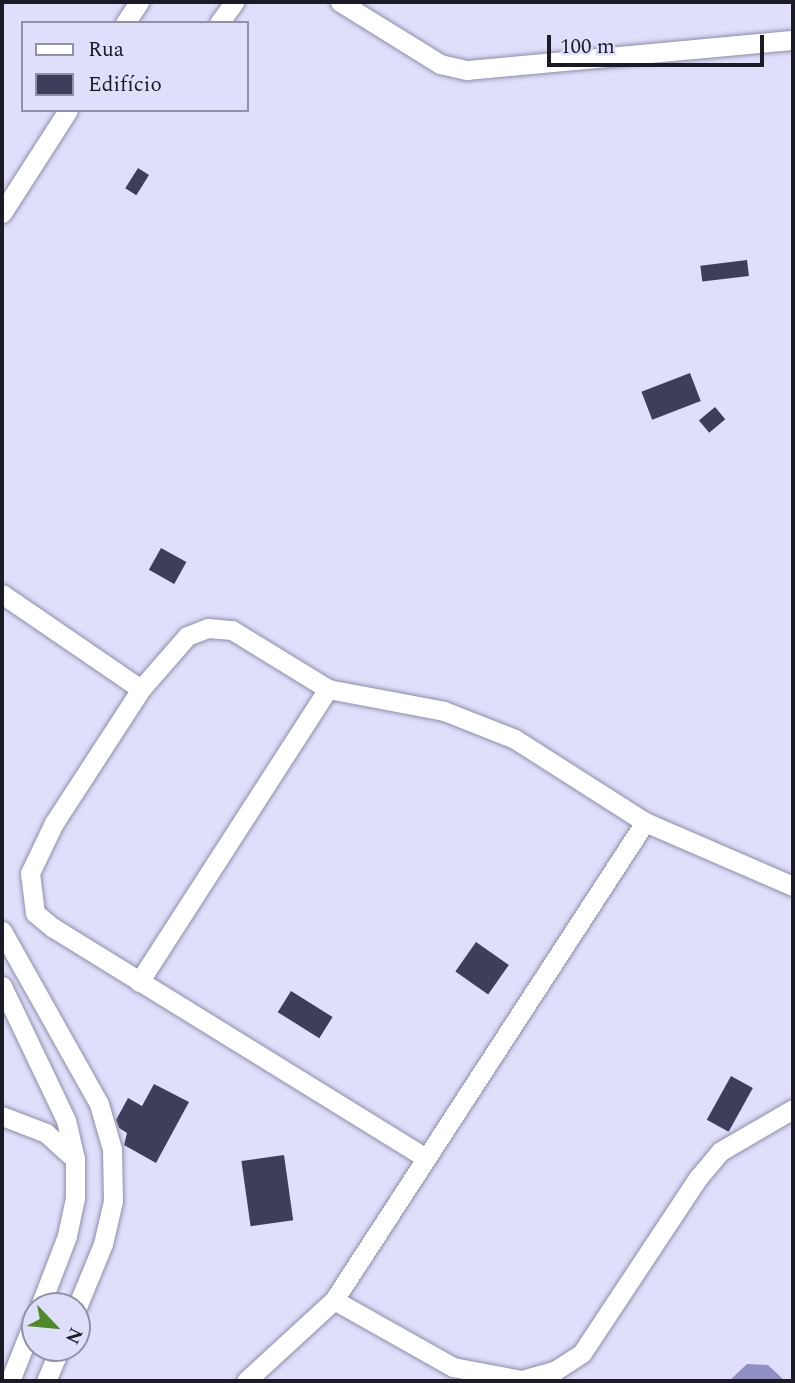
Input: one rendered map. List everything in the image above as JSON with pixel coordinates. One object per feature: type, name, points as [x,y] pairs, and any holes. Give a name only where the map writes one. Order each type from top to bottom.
[{"type":"street","points":[[126,21],[139,2]]},
{"type":"street","points":[[220,21],[234,2]]},
{"type":"street","points":[[340,2],[440,64],[467,70],[793,40]]},
{"type":"street","points":[[2,213],[67,112]]},
{"type":"street","points":[[2,594],[141,689]]},
{"type":"street","points":[[426,1158],[139,982],[35,913],[30,873],[54,823],[141,689],[187,636],[208,628],[232,630],[258,642],[328,689],[444,711],[515,739],[645,822],[793,886]]},
{"type":"street","points":[[139,982],[328,689]]},
{"type":"street","points":[[246,1381],[334,1300],[645,822]]},
{"type":"street","points":[[2,930],[99,1104],[112,1149],[113,1201],[103,1244],[83,1292]]},
{"type":"street","points":[[2,986],[66,1120],[75,1160],[75,1198],[67,1237],[45,1292]]},
{"type":"street","points":[[334,1300],[453,1367],[522,1380],[556,1370],[582,1353],[698,1178],[721,1152],[793,1109]]},
{"type":"street","points":[[2,1116],[46,1133],[75,1160]]},
{"type":"street","points":[[10,1381],[21,1353]]},
{"type":"street","points":[[46,1381],[54,1362]]},
{"type":"water","points":[[747,1364],[768,1365],[785,1381],[729,1381]]},
{"type":"building","points":[[138,168],[149,175],[136,195],[125,188]]},
{"type":"building","points":[[747,260],[749,276],[702,282],[700,266]]},
{"type":"building","points":[[690,373],[701,401],[652,420],[641,392]]},
{"type":"building","points":[[715,407],[725,419],[709,433],[699,420]]},
{"type":"building","points":[[161,548],[186,562],[174,584],[149,570]]},
{"type":"building","points":[[476,942],[509,965],[488,994],[455,971]]},
{"type":"building","points":[[291,991],[333,1017],[319,1038],[278,1012]]},
{"type":"building","points":[[731,1076],[753,1088],[729,1132],[707,1120]]},
{"type":"building","points":[[154,1084],[189,1102],[156,1163],[124,1145],[127,1133],[119,1128],[116,1120],[128,1098],[142,1106]]},
{"type":"building","points":[[284,1155],[293,1220],[251,1226],[241,1161]]}]
